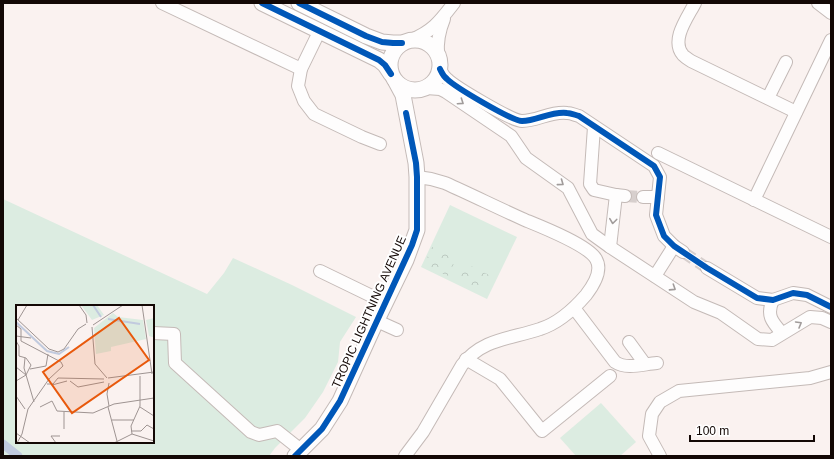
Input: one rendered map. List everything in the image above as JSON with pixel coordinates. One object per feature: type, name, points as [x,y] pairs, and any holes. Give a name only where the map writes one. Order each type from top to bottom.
[{"type":"main road","points":[[262,3],[379,60],[385,65],[393,78],[402,87],[409,90],[422,89]]},
{"type":"main road","points":[[299,3],[377,40],[392,44],[420,40],[434,48],[439,62],[437,77],[432,83],[411,96],[407,103],[406,113]]},
{"type":"main road","points":[[393,78],[389,67],[390,60],[396,47],[407,41]]},
{"type":"main road","name":"TROPIC LIGHTNING AVENUE","points":[[298,453],[322,429],[340,401],[406,260],[417,230],[416,163],[403,95],[393,78]]},
{"type":"street","points":[[162,3],[301,69]]},
{"type":"street","points":[[695,3],[680,33],[679,49],[683,55],[690,61],[796,112]]},
{"type":"street","points":[[818,3],[831,13]]},
{"type":"street","points":[[407,41],[421,36],[434,28],[451,7]]},
{"type":"street","points":[[451,7],[441,27],[438,40],[439,62],[443,75],[452,83],[519,121],[531,121],[551,115],[566,113],[579,116],[654,166],[660,177],[656,215],[664,236],[679,249],[655,276]]},
{"type":"street","points":[[320,30],[301,69],[298,86],[304,101],[314,114],[362,138],[380,144]]},
{"type":"street","points":[[754,200],[831,40]]},
{"type":"street","points":[[768,98],[786,62]]},
{"type":"street","points":[[422,89],[440,89],[446,92],[511,136],[526,158],[568,188],[592,234],[694,302],[721,313],[758,339],[772,340],[810,318],[822,318],[831,322]]},
{"type":"street","points":[[594,127],[590,184],[594,190],[620,196],[610,247]]},
{"type":"street","points":[[658,153],[831,237]]},
{"type":"street","points":[[405,456],[423,432],[466,359],[477,350],[493,341],[540,329],[558,321],[574,308],[595,284],[598,267],[596,259],[586,249],[561,236],[445,183],[417,177]]},
{"type":"street","points":[[643,197],[658,198]]},
{"type":"street","points":[[707,268],[757,298],[773,300],[793,293],[807,295],[831,308]]},
{"type":"street","points":[[320,271],[386,303]]},
{"type":"street","points":[[773,300],[770,306],[772,323],[782,333]]},
{"type":"street","points":[[574,308],[615,362],[621,366],[627,367],[651,363],[628,342]]},
{"type":"street","points":[[377,321],[397,330]]},
{"type":"street","points":[[154,333],[174,334],[175,363],[251,432],[259,435],[277,430],[298,453]]},
{"type":"street","points":[[466,359],[500,379],[542,431],[610,376]]},
{"type":"street","points":[[660,456],[649,436],[652,414],[660,402],[679,391],[810,378],[831,372]]},
{"type":"green space","points":[[3,199],[207,294],[224,273],[233,258],[356,317],[340,342],[338,362],[323,392],[305,418],[269,456],[3,456]]},
{"type":"green space","points":[[450,205],[517,237],[487,299],[421,267]]},
{"type":"green space","points":[[432,247],[456,259],[448,276],[424,265]]},
{"type":"green space","points":[[465,263],[489,275],[481,292],[456,281]]},
{"type":"green space","points":[[601,403],[636,442],[620,456],[576,456],[560,438]]},
{"type":"waterway","points":[[3,444],[18,456]]},
{"type":"tunnel","points":[[625,196],[643,197]]},
{"type":"tunnel","points":[[683,252],[707,268]]},
{"type":"cycle path","points":[[262,3],[379,60],[385,65],[391,74]]},
{"type":"cycle path","points":[[299,3],[366,36],[382,42],[402,43]]},
{"type":"cycle path","points":[[440,69],[446,78],[452,83],[496,110],[516,120],[528,121],[555,113],[570,113],[579,116],[654,166],[660,177],[656,215],[664,236],[674,246],[757,298],[773,300],[793,293],[807,295],[831,307]]},
{"type":"cycle path","points":[[295,456],[322,429],[340,401],[412,245],[417,230],[416,163],[406,113]]}]
